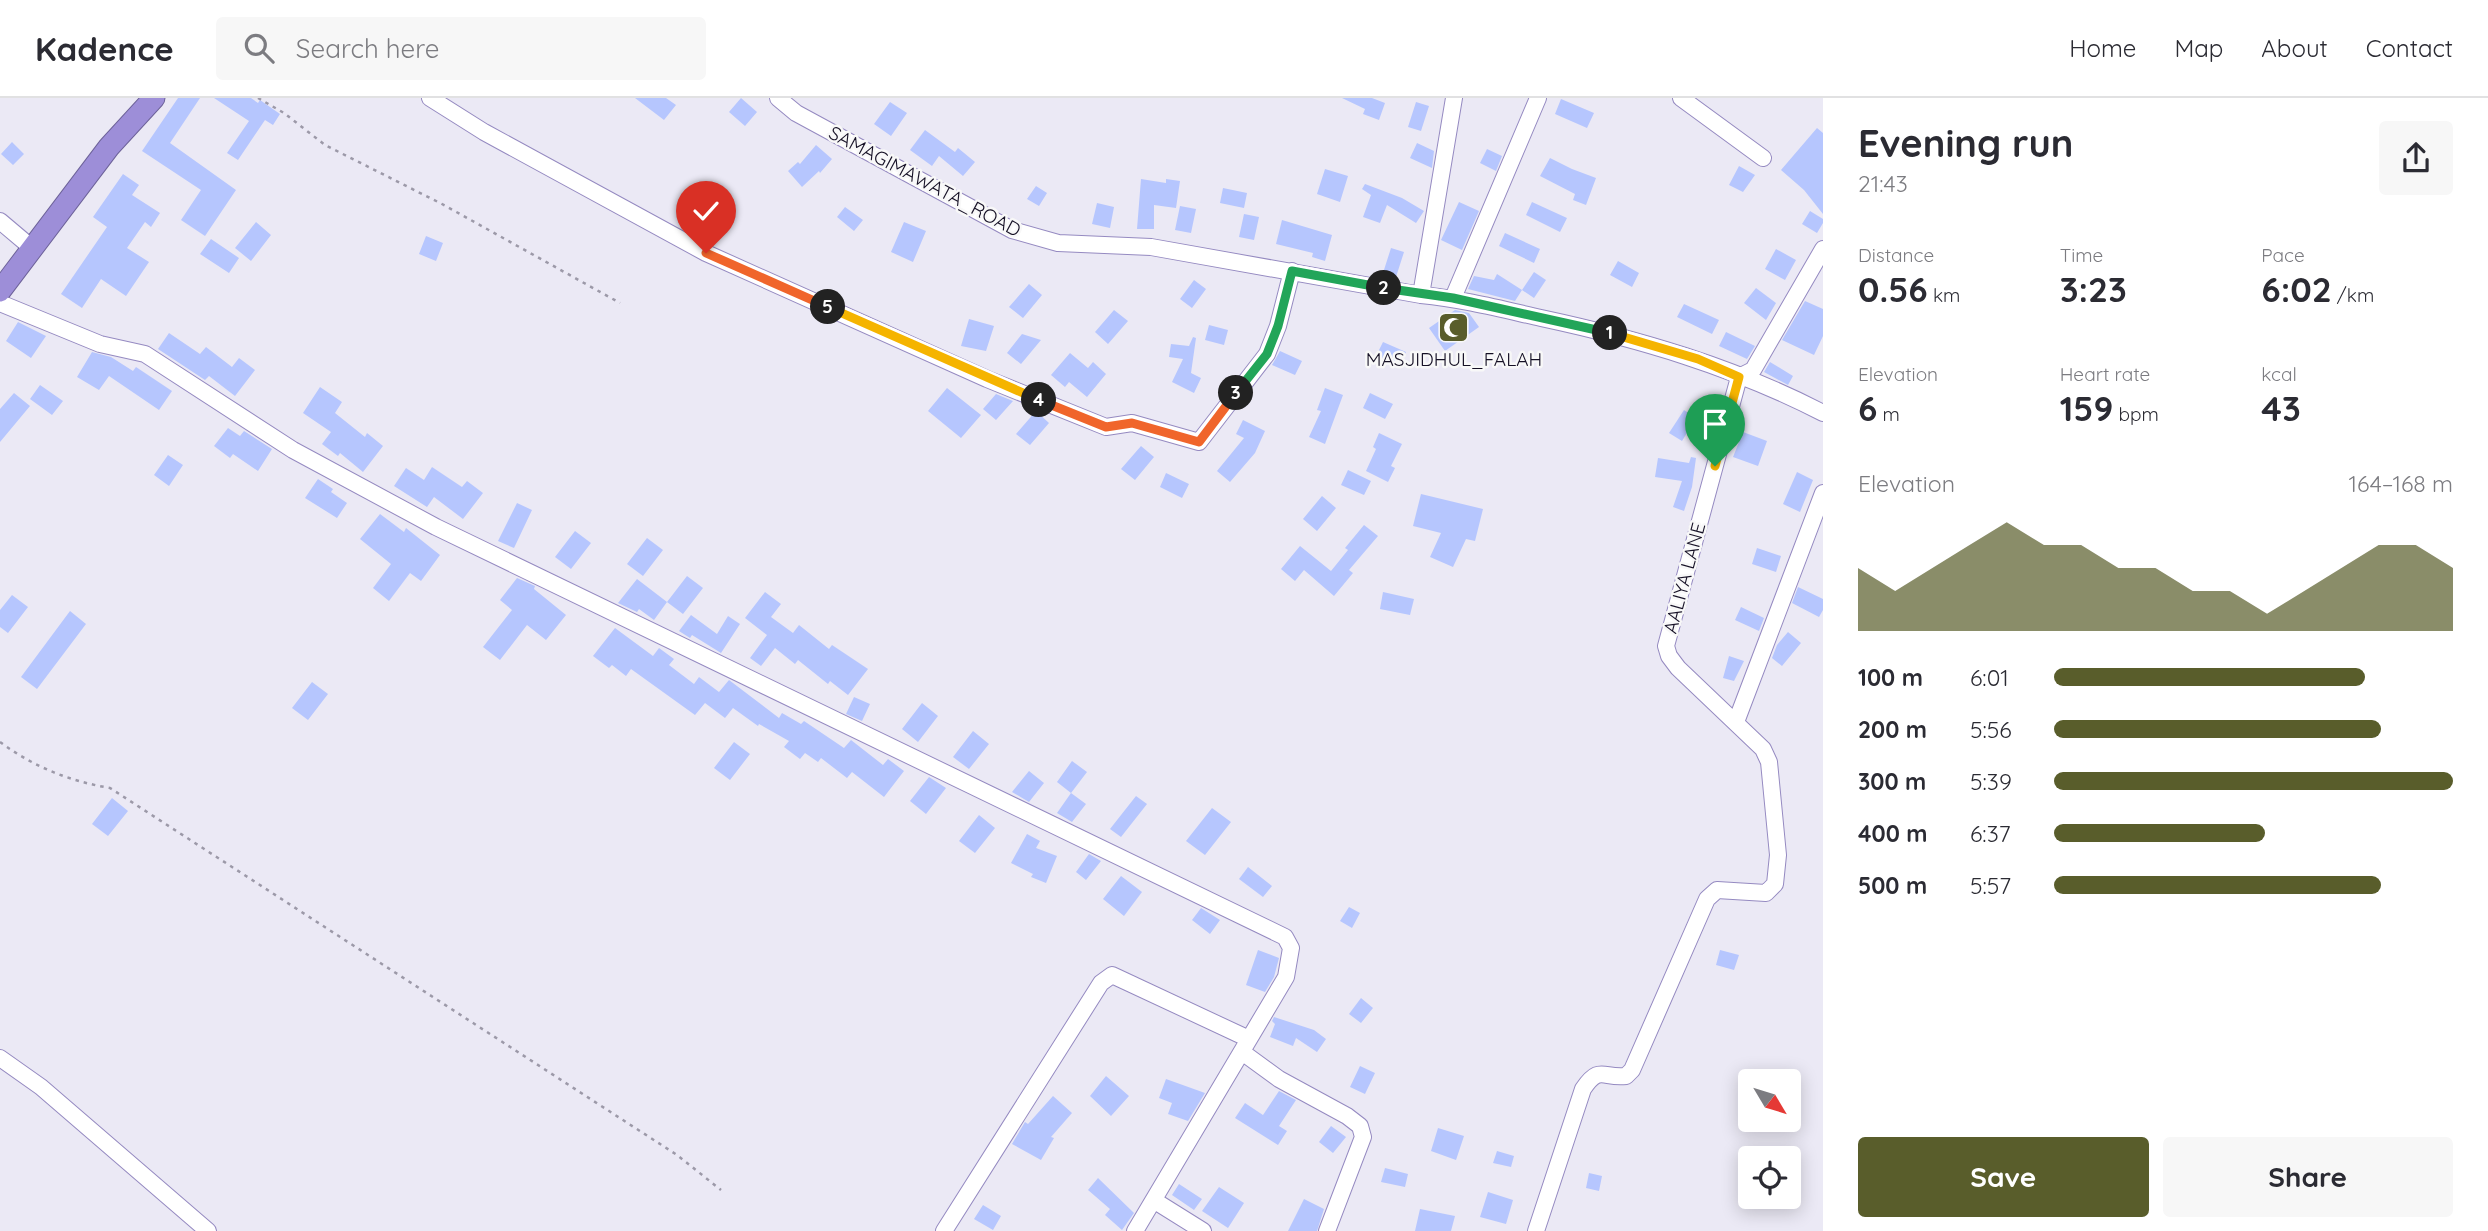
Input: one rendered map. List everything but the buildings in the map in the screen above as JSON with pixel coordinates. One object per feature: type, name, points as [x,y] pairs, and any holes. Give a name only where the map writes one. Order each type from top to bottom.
[{"type":"highway","points":[[0,291],[109,147],[154,98]]},
{"type":"street","points":[[430,98],[484,132],[706,253],[987,379],[1106,427],[1132,423],[1199,442],[1267,354],[1278,326],[1292,271]]},
{"type":"street","name":"SAMAGIMAWATA_ROAD","points":[[778,98],[796,113],[1012,230],[1058,243],[1151,247],[1421,295],[1453,298],[1617,334],[1698,359],[1823,413]]},
{"type":"street","points":[[1421,295],[1454,98]]},
{"type":"street","points":[[1453,298],[1538,98]]},
{"type":"street","points":[[1681,98],[1763,158]]},
{"type":"street","points":[[0,221],[32,248]]},
{"type":"street","name":"AALIYA LANE","points":[[1736,722],[1678,667],[1669,656],[1666,646],[1739,377],[1753,370],[1823,249]]},
{"type":"street","points":[[0,303],[100,344],[145,354],[293,450],[436,527],[1285,937],[1291,948],[1286,977],[1136,1231]]},
{"type":"street","points":[[1536,1231],[1583,1089],[1591,1077],[1600,1072],[1619,1077],[1626,1076],[1632,1070],[1707,899],[1717,890],[1766,893],[1775,884],[1778,855],[1769,762],[1763,750],[1736,722],[1823,492]]},
{"type":"street","points":[[949,1229],[997,1144],[1101,983],[1112,975],[1246,1046],[1279,1079],[1347,1116],[1360,1126],[1363,1138],[1327,1231]]},
{"type":"street","points":[[0,1058],[41,1087],[208,1231]]},
{"type":"street","points":[[1155,1201],[1203,1231]]},
{"type":"path","points":[[258,98],[285,113],[325,145],[442,204],[620,303]]},
{"type":"path","points":[[0,742],[22,758],[77,782],[110,788],[677,1155],[721,1190]]},
{"type":"place","name":"MASJIDHUL_FALAH","points":[[1454,328]]},
{"type":"route","points":[[706,253],[987,379],[1106,427],[1132,423],[1199,442],[1267,354],[1278,326],[1292,271],[1421,295],[1453,298],[1617,334],[1698,359],[1739,377],[1715,466]]}]
